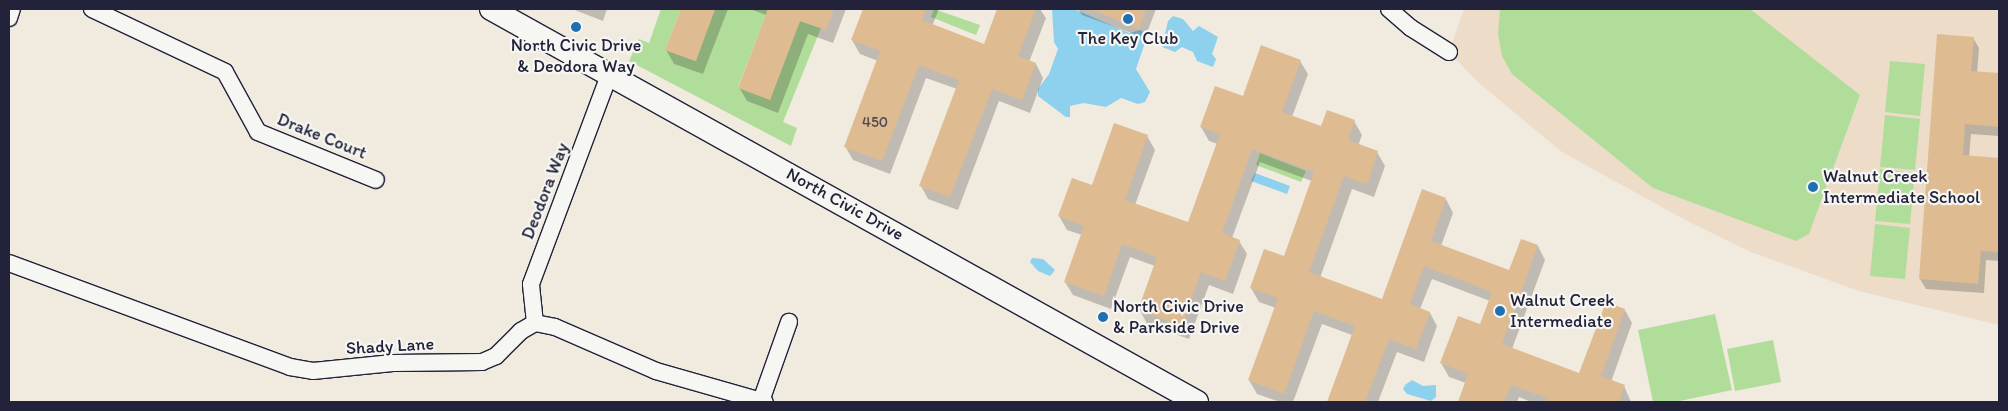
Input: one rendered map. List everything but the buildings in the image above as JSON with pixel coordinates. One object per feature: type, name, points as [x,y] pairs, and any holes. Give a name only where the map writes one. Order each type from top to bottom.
[{"type":"main road","name":"North Civic Drive","points":[[491,9],[1197,402]]},
{"type":"street","points":[[9,18],[12,9]]},
{"type":"street","name":"Drake Court","points":[[92,9],[224,72],[258,132],[376,180]]},
{"type":"street","points":[[1389,9],[1411,28],[1449,52]]},
{"type":"street","name":"Deodora Way","points":[[535,323],[531,284],[609,75]]},
{"type":"street","name":"Shady Lane","points":[[9,263],[290,367],[313,371],[393,363],[482,362],[496,356],[522,330],[535,323]]},
{"type":"street","points":[[535,323],[555,327],[656,371],[763,401],[789,322]]},
{"type":"shaded area","name":"Walnut Creek Intermediate School","points":[[1464,9],[1999,9],[1999,325],[1859,291],[1751,252],[1691,223],[1562,152],[1479,83],[1449,52]]},
{"type":"green space","points":[[661,9],[681,9],[665,50],[695,61],[715,9],[768,9],[738,87],[770,100],[800,21],[821,28],[783,122],[797,128],[791,146],[629,61],[639,39],[649,43]]},
{"type":"green space","points":[[934,9],[980,25],[976,35],[931,17]]},
{"type":"green space","points":[[1500,9],[1750,9],[1860,95],[1809,234],[1796,241],[1653,188],[1512,74],[1502,56],[1498,34]]},
{"type":"green space","points":[[1890,61],[1925,64],[1920,116],[1885,112]]},
{"type":"green space","points":[[1885,115],[1920,119],[1915,170],[1880,167]]},
{"type":"green space","points":[[1260,153],[1306,171],[1301,182],[1256,165]]},
{"type":"green space","points":[[1880,169],[1915,173],[1910,224],[1875,221]]},
{"type":"green space","points":[[1875,224],[1910,228],[1905,279],[1870,276]]},
{"type":"green space","points":[[1715,314],[1732,390],[1675,402],[1653,402],[1638,330]]},
{"type":"green space","points":[[1773,340],[1781,382],[1735,391],[1727,349]]},
{"type":"water","points":[[1052,9],[1074,9],[1129,33],[1140,30],[1148,34],[1136,69],[1150,92],[1145,102],[1138,104],[1121,98],[1106,107],[1084,103],[1070,106],[1070,117],[1066,117],[1038,96],[1038,89],[1049,74],[1058,49],[1054,42]]},
{"type":"water","points":[[1173,16],[1183,19],[1193,31],[1199,26],[1218,37],[1212,54],[1216,59],[1213,67],[1197,61],[1193,52],[1182,47],[1175,52],[1162,47],[1168,21]]},
{"type":"water","points":[[1255,173],[1290,186],[1287,194],[1251,181]]},
{"type":"water","points":[[1032,258],[1043,259],[1055,270],[1050,276],[1038,271],[1030,262]]},
{"type":"water","points":[[1412,380],[1423,386],[1436,385],[1436,397],[1431,401],[1407,394],[1403,389]]},
{"type":"place","name":"The Key Club","points":[[1128,19]]},
{"type":"place","name":"North Civic Drive & Deodora Way","points":[[576,27]]},
{"type":"place","name":"Walnut Creek Intermediate School","points":[[1813,187]]},
{"type":"place","name":"Walnut Creek Intermediate","points":[[1500,311]]},
{"type":"place","name":"North Civic Drive & Parkside Drive","points":[[1103,317]]}]
